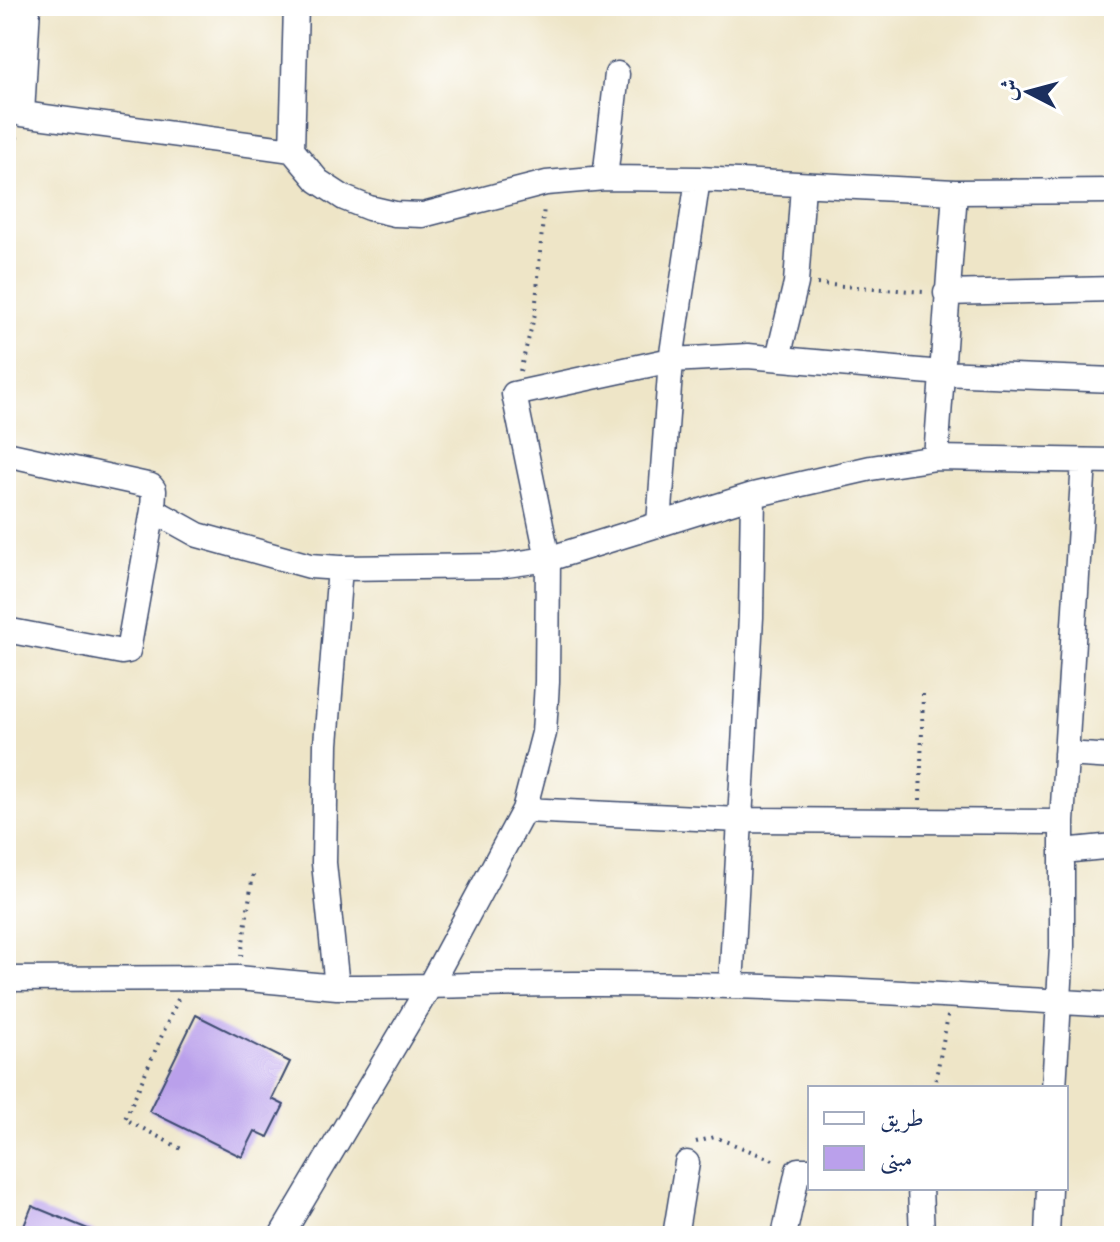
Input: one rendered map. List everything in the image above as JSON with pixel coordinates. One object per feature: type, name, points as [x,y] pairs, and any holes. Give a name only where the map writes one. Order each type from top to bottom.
[{"type":"street","points":[[28,6],[22,114],[292,150]]},
{"type":"street","points":[[296,6],[292,150],[318,181],[344,198],[395,214],[423,215],[546,183],[605,178],[698,179],[955,192],[1114,191]]},
{"type":"street","points":[[605,178],[617,74]]},
{"type":"street","points":[[659,524],[671,360],[698,179]]},
{"type":"street","points":[[778,358],[796,283],[803,186]]},
{"type":"street","points":[[936,458],[955,192]]},
{"type":"street","points":[[946,293],[1114,289]]},
{"type":"street","points":[[281,1236],[429,987],[524,810],[544,733],[548,559],[514,394],[671,360],[748,356],[942,373],[1114,380]]},
{"type":"street","points":[[6,454],[147,485],[154,490],[128,651],[6,630]]},
{"type":"street","points":[[153,510],[198,535],[310,566],[499,566],[548,559],[753,495],[871,468],[936,458],[1114,461]]},
{"type":"street","points":[[1054,1086],[1062,822],[1084,461]]},
{"type":"street","points":[[731,986],[751,617],[753,495]]},
{"type":"street","points":[[337,987],[324,863],[326,744],[340,568]]},
{"type":"street","points":[[1066,754],[1114,757]]},
{"type":"street","points":[[524,810],[740,820],[1062,822]]},
{"type":"street","points":[[1063,851],[1114,846]]},
{"type":"street","points":[[6,979],[238,978],[337,987],[731,986],[952,994],[1114,1005]]},
{"type":"street","points":[[675,1236],[687,1163]]},
{"type":"street","points":[[784,1236],[804,1170]]},
{"type":"street","points":[[920,1190],[922,1236]]},
{"type":"street","points":[[1047,1236],[1049,1190]]},
{"type":"path","points":[[514,394],[535,314],[546,183]]},
{"type":"path","points":[[796,283],[946,293]]},
{"type":"path","points":[[919,823],[923,694]]},
{"type":"path","points":[[238,978],[253,874]]},
{"type":"path","points":[[185,1151],[125,1119],[187,979]]},
{"type":"path","points":[[934,1086],[952,994]]},
{"type":"path","points":[[687,1163],[690,1143],[715,1137],[804,1170]]},
{"type":"building","points":[[196,1015],[290,1062],[272,1099],[284,1105],[268,1137],[255,1131],[242,1157],[149,1111]]},
{"type":"building","points":[[32,1206],[105,1236],[20,1236]]}]
